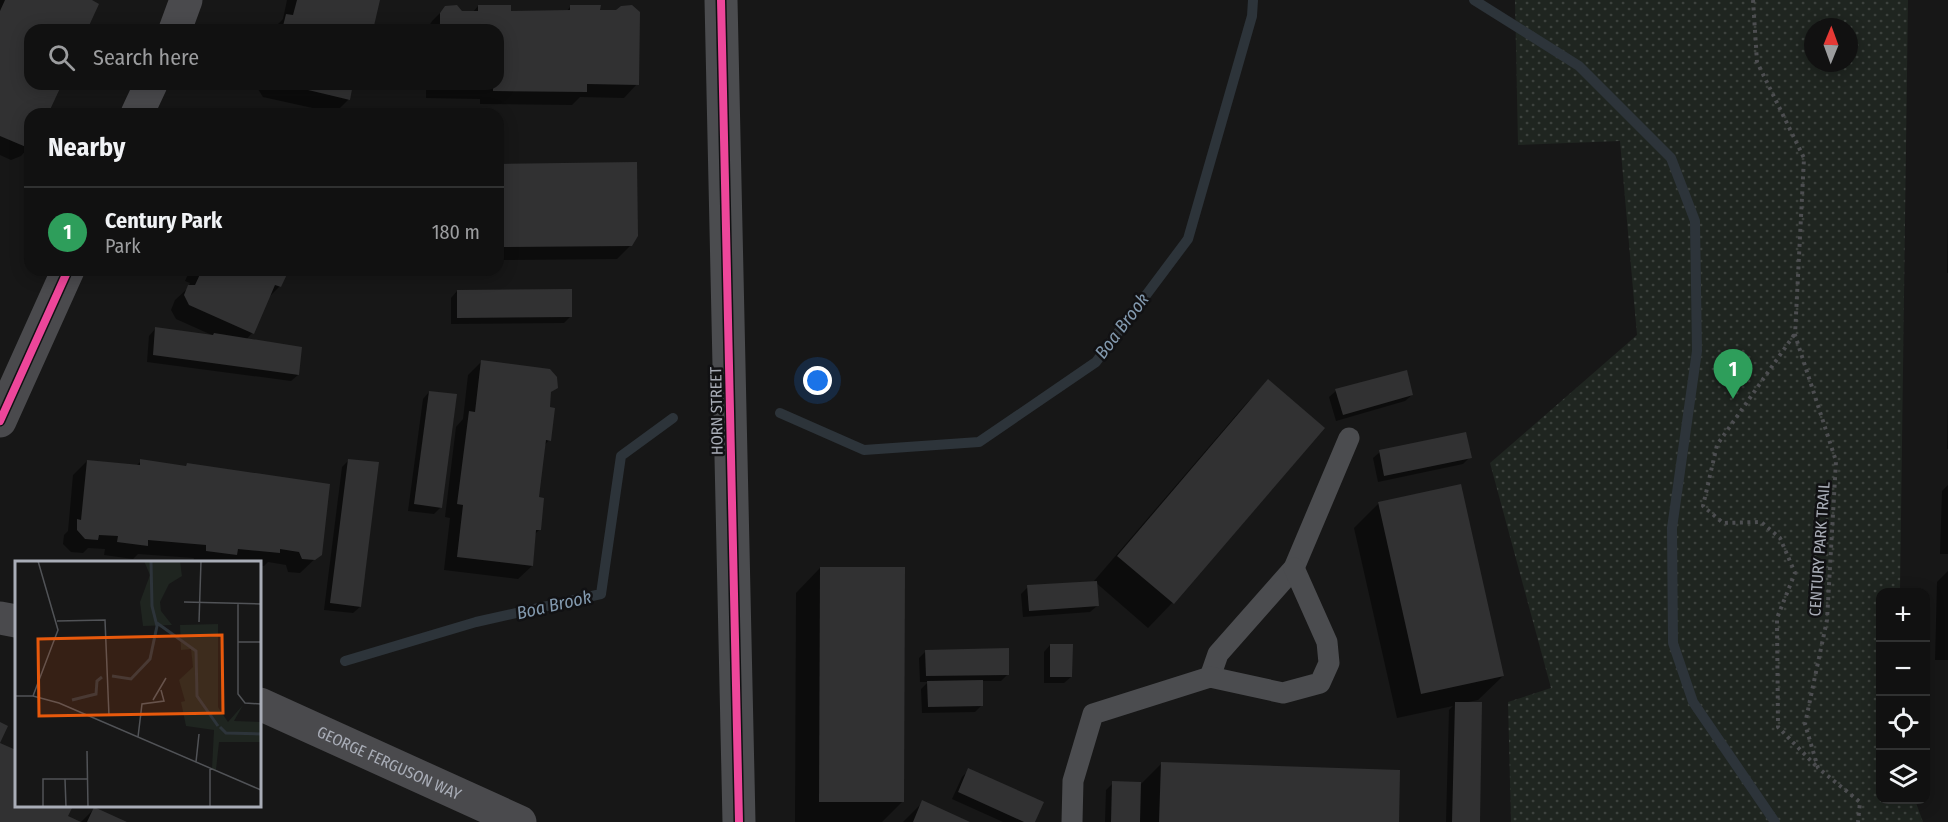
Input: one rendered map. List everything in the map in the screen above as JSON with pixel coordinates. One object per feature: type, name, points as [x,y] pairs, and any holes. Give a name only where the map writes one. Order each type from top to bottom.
[{"type":"main road","points":[[177,24],[186,0]]},
{"type":"main road","points":[[140,108],[148,90]]},
{"type":"main road","points":[[0,421],[65,276]]},
{"type":"main road","points":[[0,618],[15,621]]},
{"type":"main road","name":"GEORGE FERGUSON WAY","points":[[261,704],[520,822]]},
{"type":"street","name":"HORN STREET","points":[[721,0],[739,822]]},
{"type":"lane","points":[[1210,677],[1218,654],[1294,568],[1349,438]]},
{"type":"lane","points":[[1072,822],[1073,781],[1093,714],[1210,677],[1283,693],[1320,683],[1329,663],[1328,642],[1294,568]]},
{"type":"shaded area","points":[[1515,0],[1908,0],[1900,588],[1876,588],[1876,804],[1916,804],[1923,822],[1511,822],[1508,702],[1551,688],[1490,463],[1637,335],[1620,141],[1518,145]]},
{"type":"building","points":[[5,0],[92,0],[99,4],[90,24],[24,24],[24,90],[59,90],[51,108],[24,108],[24,146],[0,136],[0,11]]},
{"type":"building","points":[[297,0],[380,0],[374,24],[284,24],[286,14],[293,15]]},
{"type":"building","points":[[457,5],[462,11],[478,11],[478,5],[511,5],[511,11],[570,10],[570,5],[601,5],[600,10],[616,10],[621,6],[632,5],[640,12],[639,85],[587,84],[587,92],[493,91],[504,90],[504,24],[440,24],[440,13],[445,6]]},
{"type":"building","points":[[308,90],[352,90],[350,100]]},
{"type":"building","points":[[637,162],[638,236],[632,246],[504,247],[504,164]]},
{"type":"building","points":[[199,276],[286,276],[281,287],[275,285],[254,334],[189,305],[184,295],[188,285],[195,285]]},
{"type":"building","points":[[572,289],[572,317],[457,318],[457,290]]},
{"type":"building","points":[[155,327],[213,335],[214,333],[302,347],[299,375],[153,355]]},
{"type":"building","points":[[481,360],[550,369],[557,377],[558,388],[551,392],[550,407],[555,408],[551,441],[546,440],[539,497],[544,498],[541,530],[536,530],[533,566],[457,557],[463,505],[457,504],[469,411],[475,412]]},
{"type":"building","points":[[1407,370],[1413,395],[1343,415],[1335,389]]},
{"type":"building","points":[[1268,379],[1325,428],[1174,604],[1117,556]]},
{"type":"building","points":[[429,391],[457,394],[442,508],[414,504]]},
{"type":"building","points":[[1466,432],[1472,458],[1384,476],[1379,450]]},
{"type":"building","points":[[140,459],[186,466],[187,463],[330,484],[322,555],[315,560],[302,559],[299,552],[280,549],[280,553],[238,549],[237,555],[206,551],[206,545],[148,540],[148,546],[117,542],[118,536],[99,535],[98,540],[85,539],[77,530],[77,519],[81,520],[87,460],[140,465]]},
{"type":"building","points":[[348,459],[379,462],[361,607],[330,603]]},
{"type":"building","points":[[1461,484],[1504,676],[1421,694],[1378,502]]},
{"type":"building","points":[[820,567],[905,567],[904,802],[819,802]]},
{"type":"building","points":[[1097,581],[1099,606],[1029,611],[1027,585]]},
{"type":"building","points":[[1050,644],[1073,644],[1072,677],[1050,677]]},
{"type":"building","points":[[1009,648],[1009,675],[926,676],[925,650]]},
{"type":"building","points":[[983,680],[983,706],[928,707],[927,681]]},
{"type":"building","points":[[1455,702],[1482,702],[1480,822],[1452,822]]},
{"type":"building","points":[[0,722],[8,726],[0,743]]},
{"type":"building","points":[[0,743],[15,750],[15,807],[72,807],[68,816],[81,822],[0,822]]},
{"type":"building","points":[[1161,762],[1400,770],[1399,822],[1159,822]]},
{"type":"building","points":[[968,768],[1044,802],[1035,822],[1024,822],[958,792]]},
{"type":"building","points":[[1112,781],[1141,782],[1140,822],[1111,822]]},
{"type":"building","points":[[922,800],[970,822],[913,822]]},
{"type":"building","points":[[94,807],[127,822],[87,822]]},
{"type":"waterway","name":"Boa Brook","points":[[780,413],[864,450],[979,442],[1096,362],[1188,239],[1252,16],[1253,0]]},
{"type":"waterway","points":[[1474,0],[1579,66],[1671,158],[1695,221],[1697,351],[1672,528],[1673,643],[1693,702],[1775,822]]},
{"type":"waterway","name":"Boa Brook","points":[[345,661],[476,622],[601,594],[621,456],[673,418]]},
{"type":"cycle path","points":[[721,0],[739,822]]},
{"type":"cycle path","points":[[0,421],[65,276]]},
{"type":"place","name":"Century Park","points":[[1733,399]]}]
